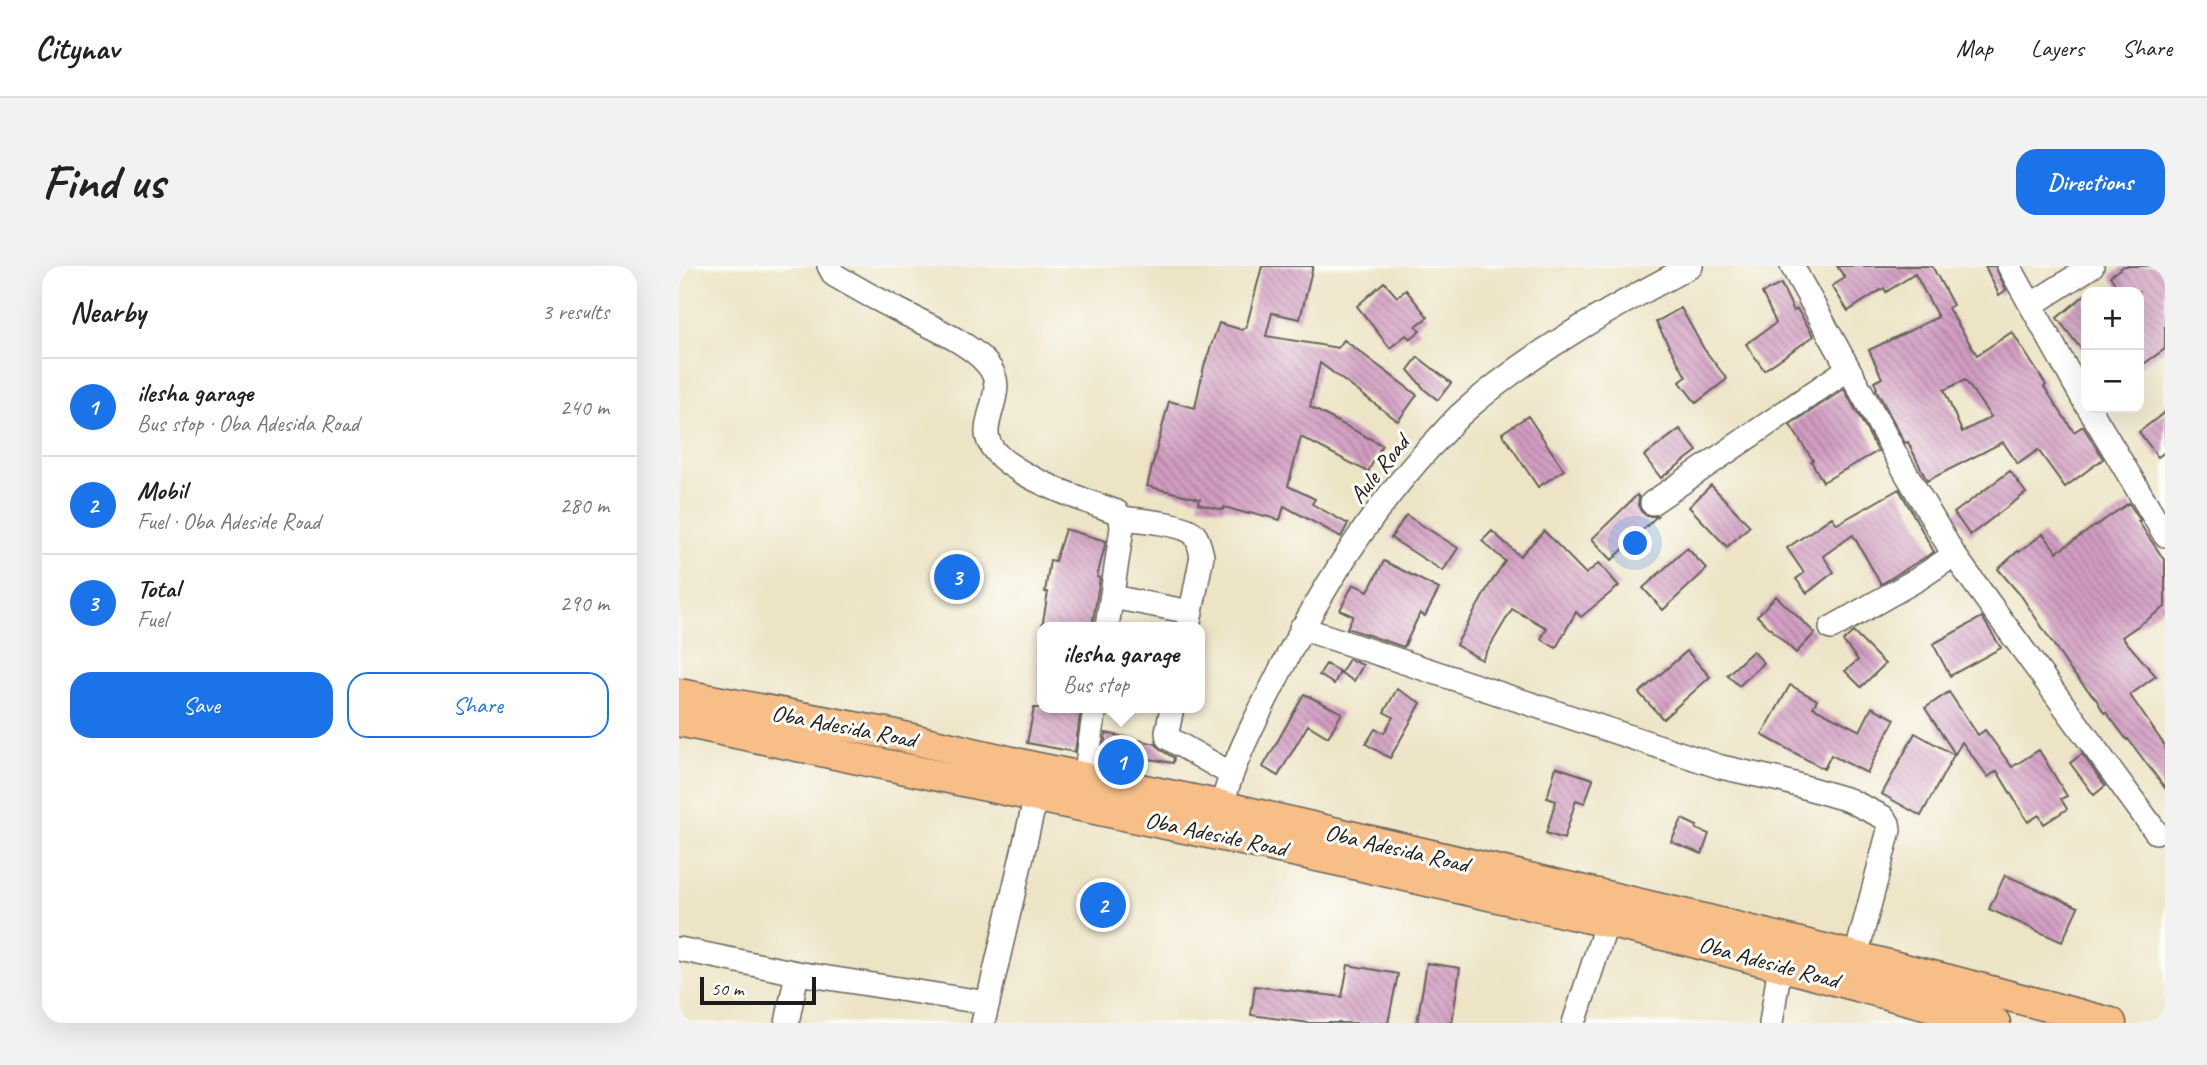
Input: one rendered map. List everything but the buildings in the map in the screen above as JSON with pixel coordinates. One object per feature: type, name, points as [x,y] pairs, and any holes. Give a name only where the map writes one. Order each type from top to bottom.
[{"type":"main road","name":"Oba Adesida Road","points":[[679,694],[891,734],[1221,806],[1856,956],[2111,1023]]},
{"type":"main road","name":"Oba Adeside Road","points":[[679,721],[1345,862],[1607,922],[1689,941],[1995,1023]]},
{"type":"main road","points":[[1943,1009],[1948,980]]},
{"type":"street","points":[[829,266],[834,275],[943,332],[985,361],[994,373],[996,384],[996,397],[987,429],[988,441],[994,450],[1014,467],[1059,492],[1117,512],[1122,528],[1108,622]]},
{"type":"street","name":"Aule Road","points":[[1221,806],[1231,774],[1301,628],[1362,533],[1403,476],[1459,416],[1527,362],[1645,290],[1691,266]]},
{"type":"street","points":[[1791,266],[1954,555],[2156,832]]},
{"type":"street","points":[[2009,266],[2081,395]]},
{"type":"street","points":[[2031,305],[2092,266]]},
{"type":"street","points":[[1652,503],[1848,369]]},
{"type":"street","points":[[2091,413],[2165,535]]},
{"type":"street","points":[[1112,597],[1189,620],[1202,556],[1193,534],[1182,528],[1121,518]]},
{"type":"street","points":[[1831,628],[1919,579],[1954,555]]},
{"type":"street","points":[[1301,628],[1721,767],[1780,780],[1849,800],[1883,817],[1889,830],[1856,956]]},
{"type":"street","points":[[1085,778],[1094,713]]},
{"type":"street","points":[[1171,713],[1168,738],[1231,774]]},
{"type":"street","points":[[679,949],[985,1013],[1036,796]]},
{"type":"street","points":[[1574,1023],[1607,922]]},
{"type":"street","points":[[1771,1023],[1780,965]]},
{"type":"street","points":[[787,1023],[797,973]]},
{"type":"place","name":"Total","points":[[957,577]]},
{"type":"place","name":"ilesha garage","points":[[1121,762]]},
{"type":"place","name":"Mobil","points":[[1103,905]]}]
